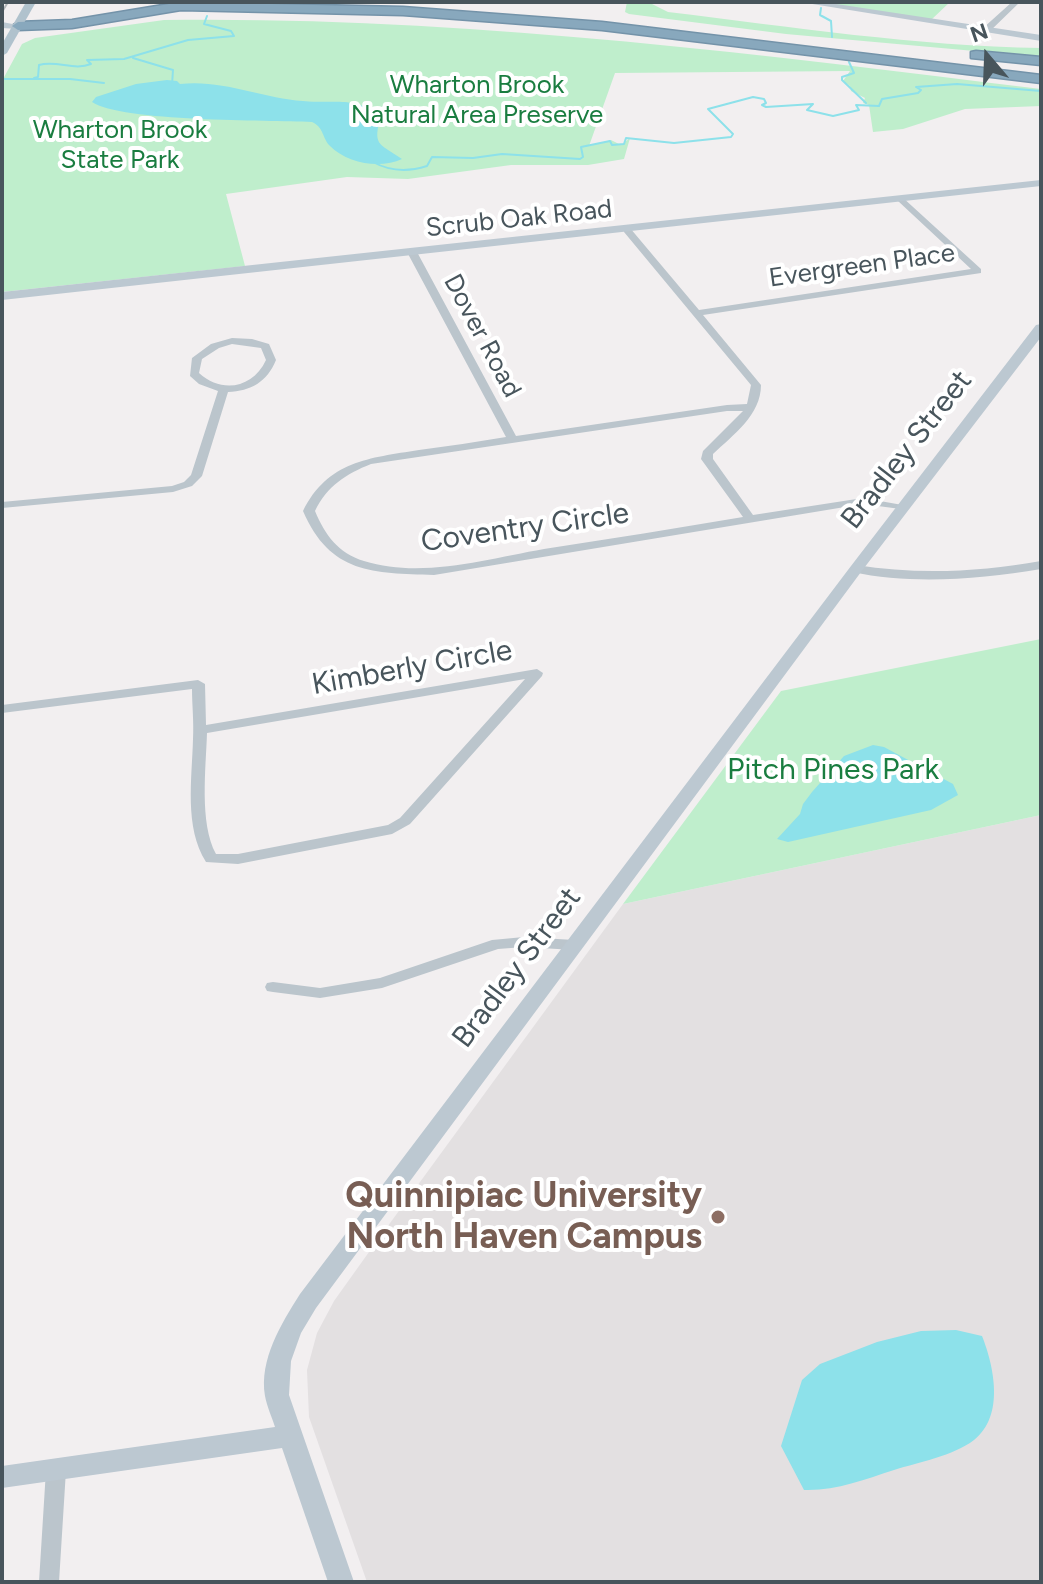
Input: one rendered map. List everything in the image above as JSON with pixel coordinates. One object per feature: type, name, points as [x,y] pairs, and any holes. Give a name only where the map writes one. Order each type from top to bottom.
[{"type":"highway","points":[[410,2],[558,12],[1041,61]]},
{"type":"highway","points":[[18,26],[72,24],[155,9],[191,6],[423,12],[622,28],[1041,79]]},
{"type":"main road","points":[[2,53],[31,2]]},
{"type":"street","points":[[805,2],[1041,38]]},
{"type":"street","points":[[985,31],[1016,2]]},
{"type":"street","points":[[2,25],[18,26]]},
{"type":"street","name":"Scrub Oak Road","points":[[2,296],[1041,183]]},
{"type":"street","name":"Evergreen Place","points":[[696,313],[978,271],[901,199]]},
{"type":"street","points":[[627,230],[756,385],[757,395],[750,408],[707,453],[707,459],[749,518]]},
{"type":"street","name":"Dover Road","points":[[412,252],[513,440]]},
{"type":"street","name":"Bradley Street","points":[[341,1582],[277,1395],[279,1361],[290,1330],[308,1301],[574,945],[1041,328]]},
{"type":"street","points":[[232,341],[265,346],[271,360],[263,376],[241,387],[223,390],[198,379],[193,370],[197,358],[215,346],[232,341]]},
{"type":"street","points":[[2,505],[173,489],[188,484],[196,476],[223,390]]},
{"type":"street","name":"Coventry Circle","points":[[750,408],[727,408],[369,461],[344,470],[326,482],[316,494],[309,511],[325,543],[342,558],[388,568],[434,571],[863,501],[904,508]]},
{"type":"street","points":[[856,569],[890,574],[971,576],[1041,565]]},
{"type":"street","name":"Kimberly Circle","points":[[2,709],[198,684],[201,830],[205,852],[211,859],[238,859],[374,834],[405,821],[537,673],[200,730]]},
{"type":"street","points":[[273,987],[320,993],[382,983],[497,944],[574,945]]},
{"type":"street","points":[[2,1477],[290,1436]]},
{"type":"street","points":[[49,1582],[56,1470]]},
{"type":"shaded area","name":"Quinnipiac University North Haven Campus","points":[[1041,815],[1041,1582],[367,1582],[309,1417],[307,1370],[317,1333],[334,1301],[623,904]]},
{"type":"green space","points":[[627,2],[648,2],[668,12],[854,35],[947,44],[1041,48],[1041,57],[786,34],[629,14],[625,12]]},
{"type":"green space","points":[[818,2],[950,2],[931,20]]},
{"type":"green space","name":"Wharton Brook State Park","points":[[164,20],[384,24],[713,50],[1041,89],[1041,106],[965,109],[903,129],[873,132],[869,105],[863,103],[865,98],[851,91],[843,81],[850,71],[615,73],[589,146],[611,140],[621,145],[630,138],[624,159],[588,165],[511,165],[408,179],[347,177],[226,194],[245,266],[2,292],[2,81],[22,44],[35,38]]},
{"type":"green space","name":"Pitch Pines Park","points":[[1041,639],[1041,815],[623,904],[781,691]]},
{"type":"water","points":[[167,80],[180,84],[227,86],[288,99],[359,105],[381,114],[377,132],[379,142],[402,159],[384,164],[355,161],[330,146],[319,127],[312,122],[163,117],[108,109],[92,102],[96,97],[136,84]]},
{"type":"water","points":[[873,745],[884,747],[953,784],[958,795],[931,810],[788,842],[777,839],[844,756]]},
{"type":"water","points":[[956,1330],[982,1336],[990,1362],[993,1404],[984,1430],[966,1446],[936,1458],[849,1484],[804,1490],[781,1446],[802,1380],[820,1364],[877,1342],[921,1331]]},
{"type":"waterway","points":[[821,8],[820,15],[831,21],[832,37]]},
{"type":"waterway","points":[[34,78],[38,77],[39,65],[85,66],[91,64],[87,60],[124,59],[188,40],[234,36],[231,31],[204,24],[207,16]]},
{"type":"waterway","points":[[133,58],[173,70],[172,85]]},
{"type":"waterway","points":[[849,62],[854,73],[842,77],[842,80],[866,103]]},
{"type":"waterway","points":[[4,79],[70,79],[104,83]]},
{"type":"waterway","points":[[373,162],[386,168],[406,170],[427,166],[432,157],[473,158],[502,154],[580,159],[583,157],[581,147],[610,141],[612,145],[624,144],[626,138],[674,143],[731,137],[733,134],[708,109],[753,97],[764,99],[766,103],[762,105],[766,107],[813,104],[807,110],[833,116],[859,110],[856,105],[879,106],[882,99],[918,93],[921,90],[916,87],[957,84],[1041,91]]},
{"type":"railway","points":[[2,12],[8,2]]},
{"type":"place","name":"Quinnipiac University North Haven Campus","points":[[718,1217]]},
{"type":"park label","name":"Wharton Brook Natural Area Preserve","points":[[477,100]]}]
